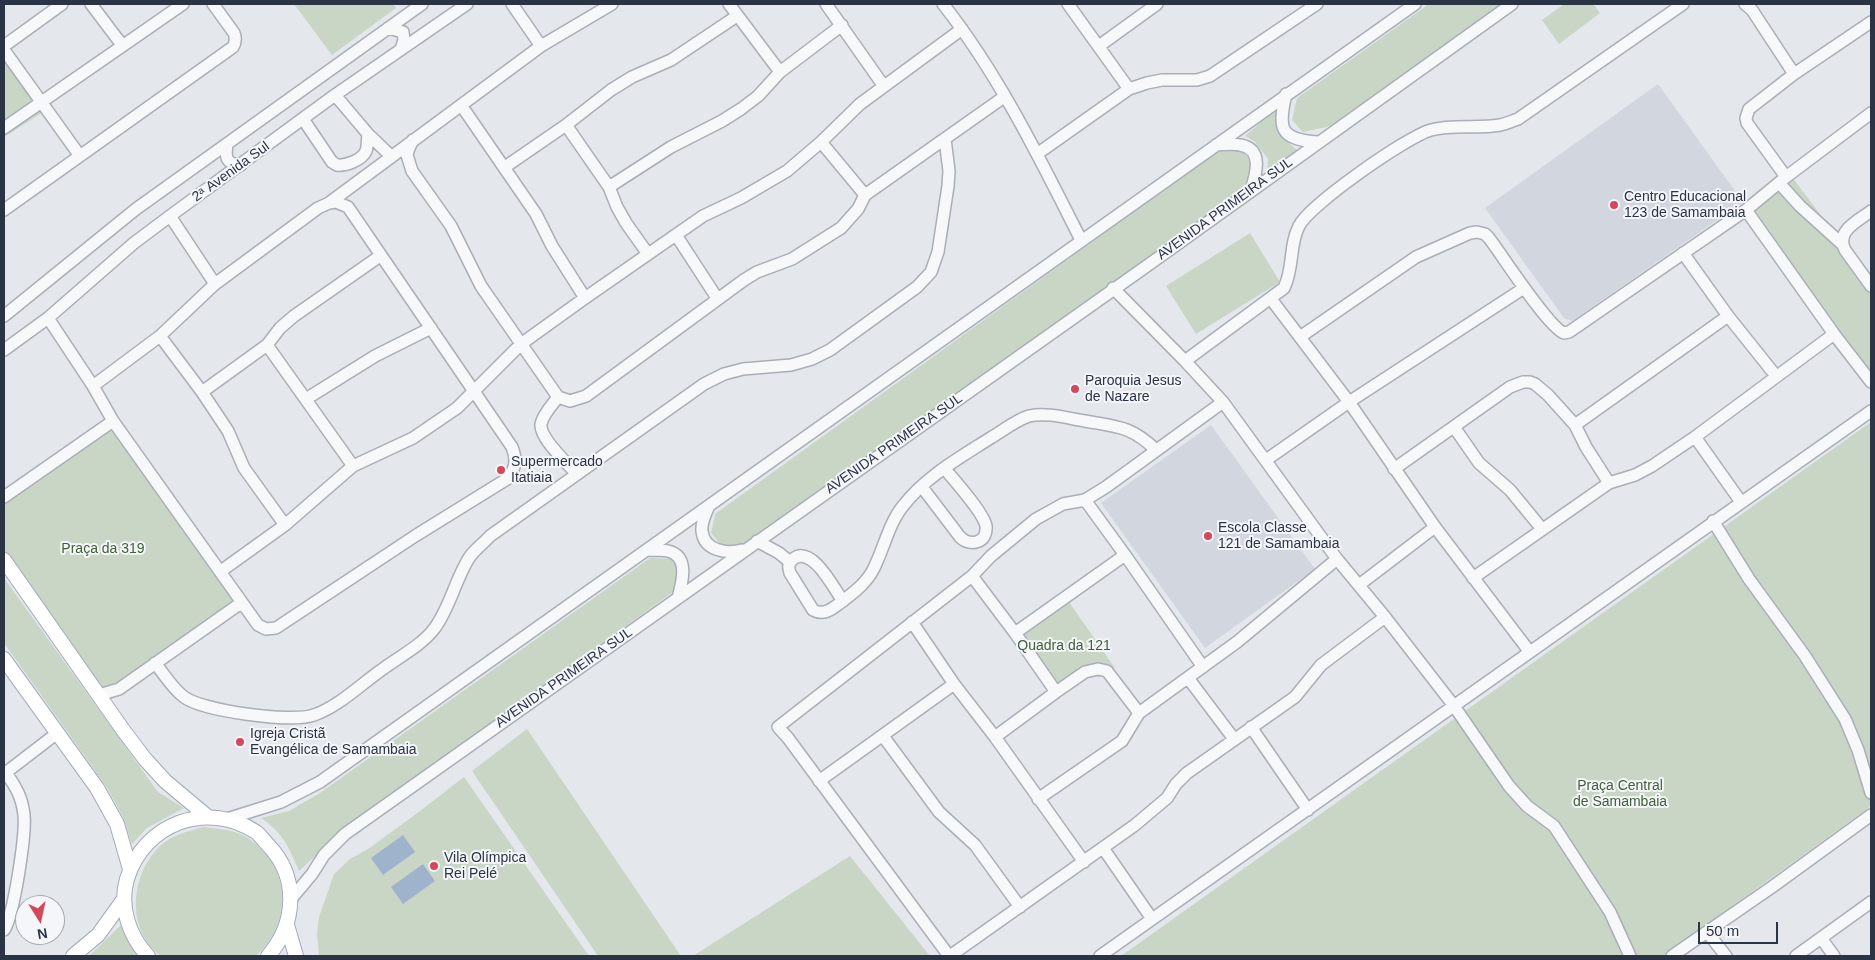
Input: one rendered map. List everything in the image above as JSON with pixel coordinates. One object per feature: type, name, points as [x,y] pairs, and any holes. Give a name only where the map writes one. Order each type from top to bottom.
[{"type":"main road","points":[[4,560],[123,730],[165,782],[208,817]]},
{"type":"main road","points":[[4,659],[96,788],[117,824],[130,869]]},
{"type":"main road","points":[[148,956],[138,945],[128,923],[124,899],[130,869],[143,848],[162,831],[184,820],[208,817],[227,819],[257,833],[279,856],[288,876],[291,899],[287,925],[277,946],[268,956]]},
{"type":"main road","points":[[73,956],[98,934],[124,899]]},
{"type":"main road","points":[[287,925],[296,956]]},
{"type":"street","points":[[4,46],[62,4]]},
{"type":"street","points":[[91,4],[122,45]]},
{"type":"street","points":[[4,210],[233,47],[236,38],[234,33],[213,4]]},
{"type":"street","name":"2ᵃ Avenida Sul","points":[[4,316],[129,214],[422,4]]},
{"type":"street","name":"2ᵃ Avenida Sul","points":[[4,350],[48,318],[134,243],[170,216],[335,95],[467,4]]},
{"type":"street","points":[[512,4],[541,46]]},
{"type":"street","points":[[93,386],[160,336],[215,284],[318,208],[328,203],[541,46],[612,4]]},
{"type":"street","points":[[729,4],[780,72]]},
{"type":"street","points":[[826,4],[883,85]]},
{"type":"street","points":[[943,4],[962,28],[1004,97],[1037,154],[1081,240]]},
{"type":"street","points":[[1068,4],[1129,89]]},
{"type":"street","points":[[1099,46],[1157,4]]},
{"type":"street","points":[[1037,154],[1129,89],[1147,82],[1197,80],[1210,76],[1317,4]]},
{"type":"street","points":[[227,819],[281,802],[320,782],[1415,4]]},
{"type":"street","name":"AVENIDA PRIMEIRA SUL","points":[[291,899],[312,874],[324,855],[345,834],[1512,4]]},
{"type":"street","points":[[1185,361],[1284,288],[1288,279],[1293,240],[1304,217],[1365,169],[1421,133],[1434,129],[1500,125],[1518,119],[1540,106],[1683,4]]},
{"type":"street","points":[[4,128],[42,103],[178,5]]},
{"type":"street","points":[[1752,6],[1794,74]]},
{"type":"street","points":[[505,167],[618,86],[632,77],[671,60],[738,16]]},
{"type":"street","points":[[1871,22],[1794,74],[1749,109],[1746,118],[1747,123],[1800,206],[1842,244],[1871,286]]},
{"type":"street","points":[[609,187],[671,147],[741,109],[758,96],[780,72],[842,25]]},
{"type":"street","points":[[388,28],[403,32],[404,40],[401,49]]},
{"type":"street","points":[[221,571],[285,525],[353,466],[414,438],[457,408],[521,344],[585,298],[703,216],[741,198],[787,171],[821,142],[847,115],[883,85],[962,28]]},
{"type":"street","points":[[4,50],[80,156]]},
{"type":"street","points":[[1286,94],[1282,112],[1284,132],[1292,138],[1317,142]]},
{"type":"street","points":[[335,95],[368,134],[391,156]]},
{"type":"street","points":[[413,140],[408,155],[408,163],[412,171],[451,226],[481,286],[558,397],[570,402],[586,396],[717,298],[757,272],[792,259],[841,228],[858,209],[865,196],[1004,97]]},
{"type":"street","points":[[461,105],[536,214],[552,246],[585,298]]},
{"type":"street","points":[[1300,337],[1416,257],[1470,233],[1478,232],[1485,234],[1489,238],[1524,288],[1556,328],[1564,333],[1569,332],[1746,210],[1871,113]]},
{"type":"street","points":[[303,119],[332,162],[336,165],[349,164],[363,155],[366,151],[368,134]]},
{"type":"street","points":[[566,125],[609,187],[626,223],[648,254]]},
{"type":"street","points":[[155,663],[186,698],[200,704],[272,718],[314,716],[332,707],[433,630],[442,616],[471,555],[490,536],[704,384],[724,374],[792,365],[812,359],[830,350],[916,287],[931,272],[938,252],[949,171],[945,138]]},
{"type":"street","points":[[821,142],[865,196]]},
{"type":"street","points":[[227,144],[226,157],[229,162],[241,165]]},
{"type":"street","points":[[1216,145],[1239,144],[1248,148],[1254,154],[1257,164],[1251,190]]},
{"type":"street","points":[[48,318],[93,386],[113,421],[221,571],[241,603],[258,625],[266,629],[276,628],[415,536],[507,479],[516,465],[512,447],[348,207],[336,202],[328,203]]},
{"type":"street","points":[[1746,210],[1834,334],[1871,382]]},
{"type":"street","points":[[1842,244],[1844,232],[1871,211]]},
{"type":"street","points":[[170,216],[215,284]]},
{"type":"street","points":[[676,235],[717,298]]},
{"type":"street","points":[[1683,253],[1728,316],[1776,376]]},
{"type":"street","points":[[202,392],[267,345],[280,328],[294,316],[380,256]]},
{"type":"street","points":[[1113,288],[1223,402],[1336,559],[1385,617],[1454,706],[1509,786],[1526,806],[1554,826],[1607,906],[1630,956]]},
{"type":"street","points":[[1266,460],[1348,402],[1524,288]]},
{"type":"street","points":[[1271,299],[1348,402],[1435,527],[1529,651]]},
{"type":"street","points":[[1575,425],[1728,316]]},
{"type":"street","points":[[306,398],[375,356],[431,328]]},
{"type":"street","points":[[1473,578],[1609,483],[1635,475],[1695,436],[1834,334]]},
{"type":"street","points":[[160,336],[202,392],[228,431],[244,468],[285,525]]},
{"type":"street","points":[[267,345],[353,466]]},
{"type":"street","points":[[1394,469],[1510,387],[1527,382],[1535,384],[1548,395],[1575,425],[1586,447],[1609,483]]},
{"type":"street","points":[[558,397],[545,414],[541,424],[545,438],[577,474]]},
{"type":"street","points":[[1223,402],[1106,487],[1085,500],[1063,504],[1036,519],[991,556],[972,576],[778,727],[950,956],[1020,908],[1155,810],[1187,773],[1295,697],[1321,665],[1385,617]]},
{"type":"street","points":[[1100,956],[1871,411]]},
{"type":"street","points":[[842,601],[814,560],[802,556],[796,557],[790,562],[788,567],[790,574],[814,610],[824,612],[830,610],[842,601],[860,587],[874,569],[902,507],[922,487],[944,468],[1028,416],[1057,416],[1121,428],[1135,432],[1156,450]]},
{"type":"street","points":[[4,497],[113,421]]},
{"type":"street","points":[[1454,427],[1479,463],[1510,490],[1542,529]]},
{"type":"street","points":[[1695,436],[1741,502]]},
{"type":"street","points":[[922,487],[965,542],[979,542],[984,537],[986,531],[984,518],[944,468]]},
{"type":"street","points":[[1085,500],[1203,667]]},
{"type":"street","points":[[708,508],[702,530],[706,542],[711,547],[728,553],[745,550]]},
{"type":"street","points":[[1713,522],[1749,579],[1805,656],[1845,719],[1858,750],[1871,793]]},
{"type":"street","points":[[1359,585],[1435,527]]},
{"type":"street","points":[[757,541],[779,552],[790,562]]},
{"type":"street","points":[[648,550],[670,551],[679,559],[683,575],[678,598]]},
{"type":"street","points":[[1015,633],[1125,555]]},
{"type":"street","points":[[1038,799],[1122,741],[1139,713],[1237,642],[1336,559]]},
{"type":"street","points":[[972,576],[1056,692]]},
{"type":"street","points":[[99,695],[119,688],[241,603]]},
{"type":"street","points":[[912,622],[954,684],[995,737],[1084,862]]},
{"type":"street","points":[[995,737],[1056,692],[1093,669],[1107,671],[1139,713]]},
{"type":"street","points":[[1188,678],[1234,739]]},
{"type":"street","points":[[819,782],[954,684]]},
{"type":"street","points":[[107,707],[119,688]]},
{"type":"street","points":[[1251,727],[1308,810]]},
{"type":"street","points":[[4,930],[13,904],[23,838],[24,816],[19,793],[5,773],[56,734]]},
{"type":"street","points":[[883,736],[939,812],[975,845],[1020,908]]},
{"type":"street","points":[[1672,956],[1871,815]]},
{"type":"street","points":[[1103,848],[1152,919]]},
{"type":"street","points":[[1796,956],[1871,903]]},
{"type":"street","points":[[1707,932],[1726,956]]},
{"type":"street","points":[[1821,938],[1834,956]]},
{"type":"shaded area","name":"Centro Educacional 123 de Samambaia","points":[[1658,84],[1743,202],[1572,321],[1564,318],[1485,208]]},
{"type":"shaded area","name":"Escola Classe 121 de Samambaia","points":[[1211,425],[1315,569],[1205,648],[1101,503]]},
{"type":"green space","points":[[294,4],[393,4],[396,8],[332,55]]},
{"type":"green space","points":[[1429,4],[1505,4],[1331,126],[1303,132],[1292,120],[1297,98]]},
{"type":"green space","points":[[1564,4],[1593,4],[1600,13],[1559,44],[1542,20]]},
{"type":"green space","points":[[4,51],[48,109],[4,137]]},
{"type":"green space","points":[[1277,108],[1276,125],[1291,145],[1300,152],[1267,173],[1268,159],[1254,141],[1245,136]]},
{"type":"green space","points":[[1242,150],[1253,164],[1251,179],[1224,204],[745,545],[721,545],[711,533],[715,514],[1217,152]]},
{"type":"green space","points":[[1792,177],[1871,282],[1871,379],[1750,210]]},
{"type":"green space","points":[[1250,233],[1280,282],[1196,334],[1166,286]]},
{"type":"green space","name":"Praça Central de Samambaia","points":[[1871,422],[1871,806],[1663,956],[1121,956]]},
{"type":"green space","name":"Praça da 319","points":[[117,426],[244,607],[109,700],[4,551],[4,505]]},
{"type":"green space","points":[[650,558],[673,559],[684,575],[677,589],[340,833],[299,871],[280,835],[261,818],[289,811],[320,793]]},
{"type":"green space","points":[[4,578],[158,792],[184,808],[147,828],[132,844],[123,817],[106,786],[4,643]]},
{"type":"green space","name":"Quadra da 121","points":[[1069,602],[1115,668],[1093,670],[1060,692],[1022,635]]},
{"type":"green space","points":[[527,729],[681,956],[598,956],[472,771]]},
{"type":"green space","name":"Vila Olímpica Rei Pelé","points":[[464,777],[589,956],[319,956],[317,934],[319,917],[334,874],[350,859],[368,849]]},
{"type":"green space","points":[[204,827],[229,831],[246,837],[264,852],[274,866],[280,881],[281,913],[268,943],[256,956],[161,956],[150,945],[142,932],[137,918],[136,903],[142,873],[149,859],[159,847],[174,836]]},
{"type":"green space","points":[[850,856],[930,956],[693,956]]},
{"type":"green space","points":[[122,924],[138,956],[89,956]]},
{"type":"water","points":[[403,835],[415,852],[383,875],[371,858]]},
{"type":"water","points":[[423,864],[435,881],[403,904],[391,887]]},
{"type":"place","name":"Centro Educacional 123 de Samambaia","points":[[1614,205]]},
{"type":"place","name":"Paroquia Jesus de Nazare","points":[[1075,389]]},
{"type":"place","name":"Supermercado Itatiaia","points":[[501,470]]},
{"type":"place","name":"Escola Classe 121 de Samambaia","points":[[1208,536]]},
{"type":"place","name":"Igreja Cristã Evangélica de Samambaia","points":[[240,742]]},
{"type":"place","name":"Vila Olímpica Rei Pelé","points":[[434,866]]}]
